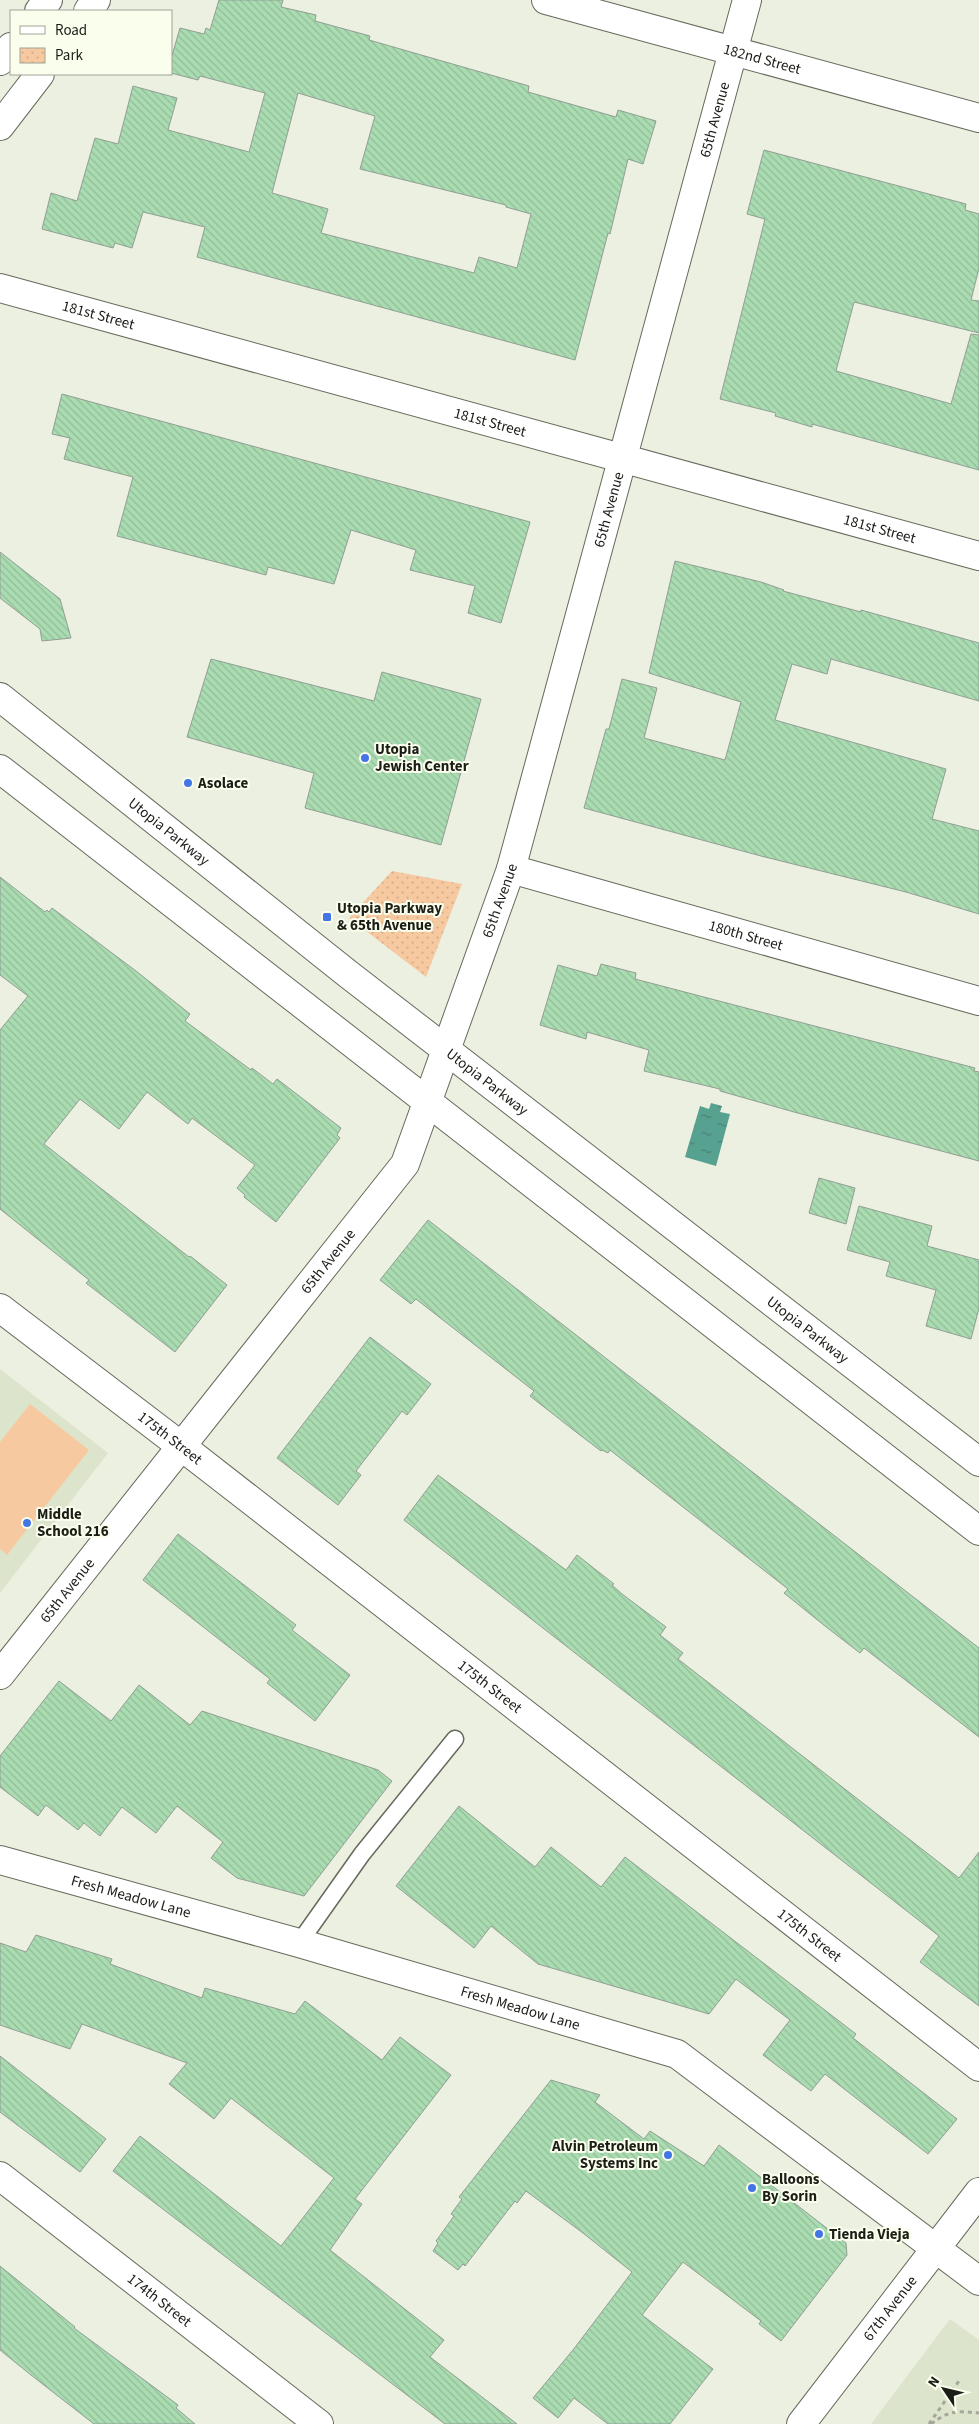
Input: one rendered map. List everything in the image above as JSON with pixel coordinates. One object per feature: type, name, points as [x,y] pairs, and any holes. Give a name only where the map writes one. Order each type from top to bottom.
[{"type":"street","points":[[40,10],[48,0]]},
{"type":"street","name":"182nd Street","points":[[546,0],[979,118]]},
{"type":"street","name":"65th Avenue","points":[[0,1675],[405,1164],[511,869],[747,0]]},
{"type":"street","points":[[0,61],[10,48]]},
{"type":"street","points":[[0,126],[39,75]]},
{"type":"street","name":"181st Street","points":[[0,288],[979,556]]},
{"type":"street","name":"Utopia Parkway","points":[[0,697],[348,974],[447,1048],[979,1462]]},
{"type":"street","points":[[0,769],[979,1531]]},
{"type":"street","name":"180th Street","points":[[511,869],[979,1001]]},
{"type":"street","name":"175th Street","points":[[0,1308],[181,1446],[979,2067]]},
{"type":"street","name":"Fresh Meadow Lane","points":[[0,1860],[298,1943],[677,2054],[979,2281]]},
{"type":"street","name":"174th Street","points":[[0,2176],[319,2424]]},
{"type":"street","name":"67th Avenue","points":[[801,2424],[979,2192]]},
{"type":"lane","points":[[298,1943],[362,1854],[455,1739]]},
{"type":"path","points":[[930,2424],[961,2378]]},
{"type":"path","points":[[930,2424],[947,2413],[955,2411],[979,2413]]},
{"type":"shaded area","name":"Middle School 216","points":[[0,1369],[108,1453],[0,1593]]},
{"type":"shaded area","points":[[950,2319],[979,2340],[979,2424],[871,2424]]},
{"type":"green space","points":[[392,871],[462,884],[426,977],[349,918]]},
{"type":"green space","points":[[30,1404],[89,1450],[7,1555],[0,1549],[0,1442]]},
{"type":"water","points":[[711,1103],[722,1106],[720,1112],[730,1114],[716,1166],[685,1157],[700,1106],[709,1109]]},
{"type":"building","points":[[219,0],[283,0],[281,7],[316,15],[315,21],[370,36],[369,40],[529,86],[528,92],[616,117],[618,110],[656,121],[643,164],[628,159],[610,234],[608,233],[575,360],[197,257],[205,227],[143,212],[132,248],[115,243],[113,248],[42,229],[51,193],[77,201],[95,138],[118,144],[133,86],[177,98],[168,130],[249,152],[265,93],[200,76],[198,80],[172,73],[172,56],[180,28],[204,34],[206,28],[210,30]],"holes":[[[298,93],[375,116],[360,169],[506,205],[506,207],[531,214],[517,268],[479,257],[474,273],[321,233],[328,209],[272,193]]]},
{"type":"building","points":[[764,150],[966,204],[965,210],[979,214],[979,268],[971,300],[979,301],[979,333],[854,302],[836,371],[951,404],[971,334],[979,335],[979,470],[812,424],[812,427],[775,416],[776,413],[720,399],[765,219],[747,214]]},
{"type":"building","points":[[62,394],[530,522],[501,623],[468,613],[475,586],[410,570],[416,550],[351,530],[334,584],[268,567],[266,575],[117,536],[133,477],[64,459],[70,438],[52,434]]},
{"type":"building","points":[[0,552],[60,599],[71,638],[42,641],[40,629],[0,598]]},
{"type":"building","points":[[675,561],[761,582],[783,591],[861,612],[861,610],[979,643],[979,701],[831,659],[827,674],[792,664],[775,720],[946,769],[932,819],[979,831],[979,914],[906,892],[761,856],[584,808],[606,729],[609,729],[622,679],[657,688],[644,738],[725,760],[741,702],[649,673]]},
{"type":"building","name":"Utopia Jewish Center","points":[[211,659],[374,701],[382,672],[481,699],[441,845],[305,808],[314,773],[187,737]]},
{"type":"building","points":[[0,877],[45,912],[47,910],[49,912],[52,908],[136,971],[190,1014],[185,1021],[251,1070],[252,1068],[273,1084],[277,1079],[341,1128],[337,1135],[340,1138],[276,1222],[244,1197],[245,1195],[237,1188],[255,1165],[192,1118],[188,1124],[147,1092],[119,1129],[80,1099],[44,1144],[227,1285],[175,1352],[86,1283],[89,1280],[0,1209],[0,1030],[28,996],[0,975]]},
{"type":"building","points":[[601,964],[636,973],[635,979],[975,1068],[974,1071],[979,1072],[979,1161],[794,1112],[720,1091],[720,1089],[644,1071],[649,1050],[587,1032],[586,1039],[540,1025],[558,965],[597,976]]},
{"type":"building","points":[[819,1178],[855,1188],[846,1224],[809,1213]]},
{"type":"building","points":[[859,1206],[932,1226],[927,1246],[979,1260],[979,1308],[971,1339],[926,1326],[936,1290],[886,1276],[890,1262],[847,1250]]},
{"type":"building","points":[[428,1220],[979,1648],[979,1737],[864,1648],[860,1653],[825,1626],[784,1593],[788,1589],[610,1450],[608,1453],[601,1451],[576,1432],[530,1396],[534,1391],[416,1299],[411,1304],[380,1280]]},
{"type":"building","points":[[370,1337],[431,1384],[407,1415],[402,1411],[356,1471],[361,1475],[338,1505],[277,1458]]},
{"type":"building","points":[[438,1475],[566,1570],[577,1555],[614,1584],[612,1585],[622,1594],[666,1627],[660,1635],[683,1653],[678,1659],[959,1878],[979,1852],[979,2006],[920,1962],[939,1936],[404,1520]]},
{"type":"building","points":[[178,1534],[296,1625],[292,1630],[350,1675],[315,1721],[267,1683],[270,1679],[143,1580]]},
{"type":"building","points":[[59,1681],[111,1721],[139,1685],[190,1725],[202,1711],[378,1770],[392,1781],[304,1896],[237,1878],[211,1858],[223,1842],[177,1806],[156,1833],[122,1807],[100,1836],[84,1823],[78,1830],[46,1805],[38,1816],[0,1787],[0,1756]]},
{"type":"building","points":[[459,1806],[535,1867],[551,1847],[601,1887],[625,1857],[856,2034],[853,2038],[957,2119],[928,2154],[825,2074],[811,2091],[763,2055],[790,2020],[736,1979],[709,2014],[538,1964],[491,1926],[474,1948],[396,1886]]},
{"type":"building","points":[[36,1935],[112,1959],[110,1964],[202,1998],[205,1988],[295,2014],[305,2001],[382,2060],[400,2037],[451,2075],[355,2199],[362,2204],[330,2250],[444,2340],[430,2357],[517,2424],[445,2424],[113,2171],[140,2136],[281,2246],[334,2178],[231,2098],[214,2119],[169,2084],[187,2063],[82,2024],[70,2049],[0,2025],[0,1943],[26,1952]]},
{"type":"building","points":[[0,2056],[106,2139],[80,2172],[0,2112]]},
{"type":"building","points":[[551,2080],[600,2095],[595,2102],[644,2139],[650,2131],[704,2166],[719,2145],[846,2243],[847,2255],[781,2341],[759,2324],[761,2321],[683,2262],[642,2315],[713,2369],[670,2424],[608,2424],[574,2398],[558,2418],[533,2398],[573,2350],[632,2272],[526,2191],[517,2203],[515,2201],[465,2266],[463,2264],[458,2270],[433,2251],[438,2243],[436,2241],[454,2216],[451,2214],[462,2199],[459,2197]]},
{"type":"building","points":[[0,2266],[74,2328],[178,2405],[176,2408],[195,2424],[94,2424],[0,2350]]},
{"type":"place","name":"Utopia Jewish Center","points":[[365,758]]},
{"type":"place","name":"Asolace","points":[[188,783]]},
{"type":"place","name":"Utopia Parkway & 65th Avenue","points":[[327,917]]},
{"type":"place","name":"Middle School 216","points":[[27,1523]]},
{"type":"place","name":"Alvin Petroleum Systems Inc","points":[[668,2155]]},
{"type":"place","name":"Balloons By Sorin","points":[[752,2188]]},
{"type":"place","name":"Tienda Vieja","points":[[819,2234]]}]
